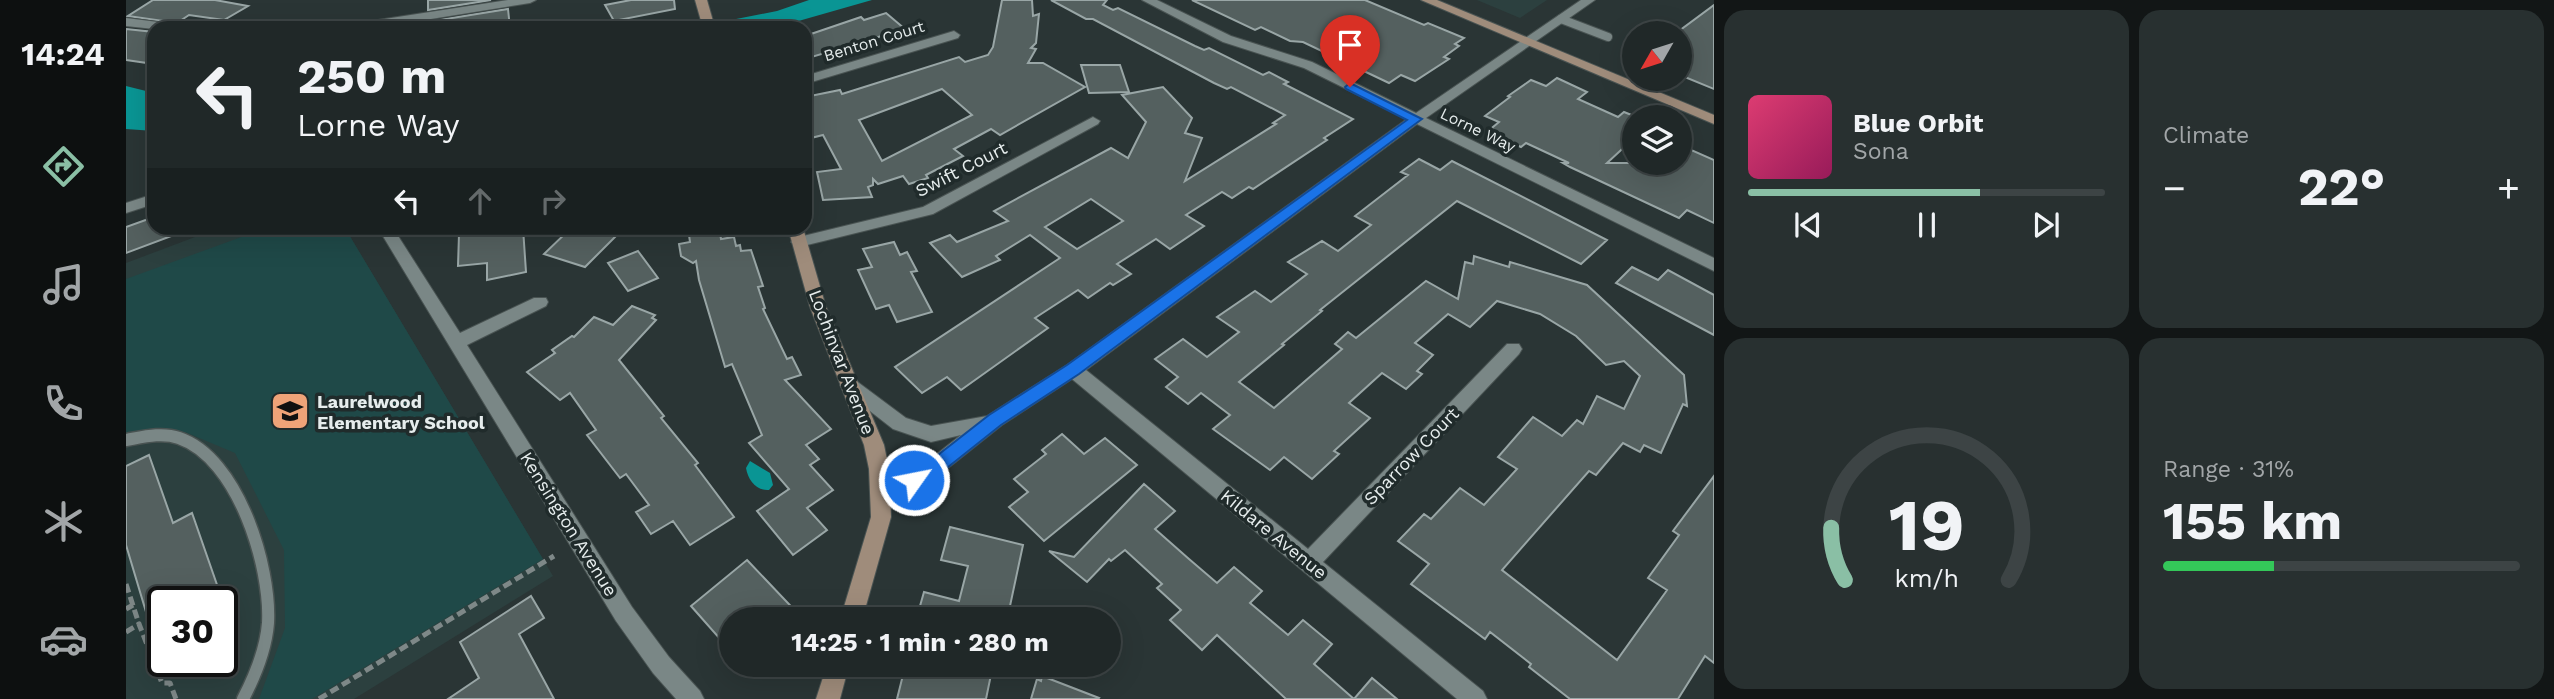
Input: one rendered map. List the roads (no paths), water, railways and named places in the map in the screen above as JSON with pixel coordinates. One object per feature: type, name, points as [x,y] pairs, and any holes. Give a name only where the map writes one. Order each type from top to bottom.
[{"type":"street","points":[[396,21],[530,0]]},
{"type":"street","points":[[701,0],[707,21]]},
{"type":"street","name":"Lorne Way","points":[[1148,0],[1227,39],[1308,65],[1714,265]]},
{"type":"street","points":[[1427,0],[1714,120]]},
{"type":"street","points":[[882,488],[921,478],[995,420],[1073,370],[1416,119],[1589,0]]},
{"type":"street","points":[[126,22],[147,25]]},
{"type":"street","name":"Benton Court","points":[[812,78],[954,34]]},
{"type":"street","name":"Swift Court","points":[[812,232],[928,211],[1093,121]]},
{"type":"street","points":[[126,208],[147,201]]},
{"type":"street","name":"Kensington Avenue","points":[[390,235],[624,614],[661,666],[692,699]]},
{"type":"street","name":"Lochinvar Avenue","points":[[797,235],[818,307],[874,445],[882,488],[881,517],[855,607]]},
{"type":"street","points":[[457,342],[540,302]]},
{"type":"street","name":"Sparrow Court","points":[[1309,562],[1513,349]]},
{"type":"street","name":"Kildare Avenue","points":[[1073,370],[1475,699]]},
{"type":"street","points":[[849,385],[900,424],[931,434],[995,420]]},
{"type":"street","points":[[828,699],[834,677]]},
{"type":"lane","points":[[1561,19],[1608,37]]},
{"type":"lane","points":[[126,440],[153,435],[182,438],[215,462],[236,495],[264,568],[268,623],[251,686],[243,699]]},
{"type":"water","points":[[809,0],[872,0],[798,21],[726,21],[777,11]]},
{"type":"water","points":[[126,86],[147,91],[147,130],[126,129]]},
{"type":"water","points":[[750,461],[770,473],[773,485],[769,490],[760,489],[749,477],[746,468]]},
{"type":"place","name":"Laurelwood Elementary School","points":[[290,411]]}]
